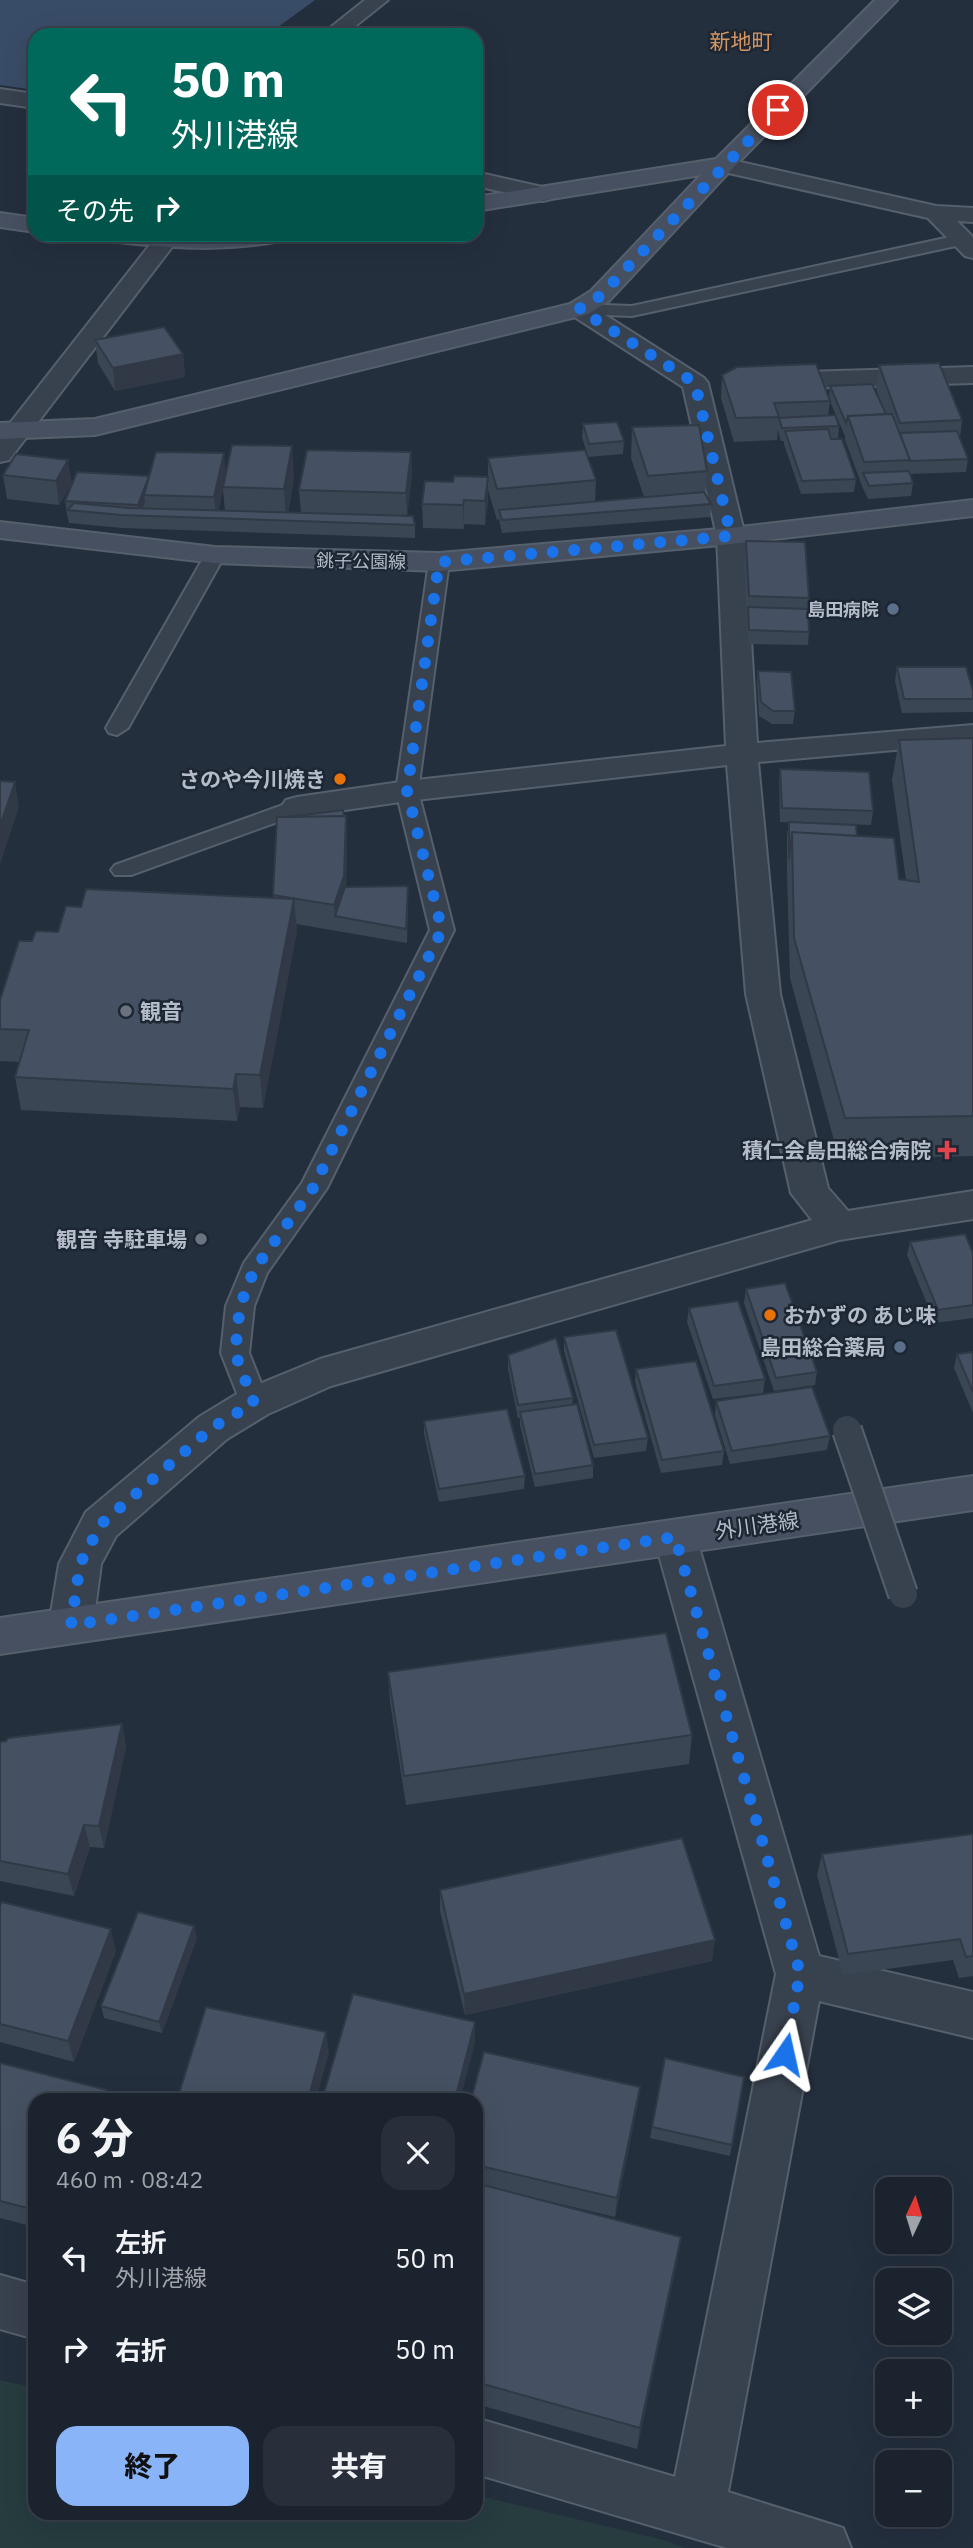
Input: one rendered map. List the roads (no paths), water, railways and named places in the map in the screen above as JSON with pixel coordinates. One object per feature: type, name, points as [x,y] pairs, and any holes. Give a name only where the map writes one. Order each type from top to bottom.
[{"type":"street","points":[[341,28],[379,0]]},
{"type":"street","points":[[9,432],[95,427],[579,309],[600,296],[723,165],[887,0]]},
{"type":"street","points":[[0,96],[28,100]]},
{"type":"street","points":[[483,203],[723,165],[936,213],[973,215]]},
{"type":"street","points":[[483,181],[543,194]]},
{"type":"street","points":[[936,213],[966,246]]},
{"type":"street","points":[[0,220],[28,224]]},
{"type":"street","points":[[0,454],[9,432],[164,242],[216,242]]},
{"type":"street","points":[[579,309],[695,383],[723,382]]},
{"type":"street","points":[[751,381],[973,375]]},
{"type":"street","points":[[695,383],[731,536],[742,754],[763,993],[810,1193],[839,1226]]},
{"type":"street","name":"銚子公園線","points":[[2,533],[215,555],[439,562],[731,536],[973,508]]},
{"type":"street","points":[[297,807],[407,791],[742,754],[973,734]]},
{"type":"street","points":[[71,1625],[80,1564],[101,1524],[213,1427],[254,1403],[320,1374],[839,1226],[973,1205]]},
{"type":"street","name":"外川港線","points":[[0,1636],[973,1493]]},
{"type":"street","points":[[675,1537],[800,1973],[696,2513]]},
{"type":"street","points":[[800,1973],[973,2015]]},
{"type":"street","points":[[0,2302],[28,2310]]},
{"type":"street","points":[[483,2448],[696,2513],[823,2548]]},
{"type":"lane","points":[[579,309],[632,311],[966,246]]},
{"type":"lane","points":[[117,728],[215,555]]},
{"type":"lane","points":[[254,1403],[235,1353],[240,1306],[254,1270],[313,1188],[442,930],[407,791],[439,562]]},
{"type":"lane","points":[[123,870],[297,807]]},
{"type":"lane","points":[[847,1430],[903,1594]]},
{"type":"water","points":[[0,0],[315,0],[277,28],[28,28],[28,89],[0,85]]},
{"type":"place","name":"島田病院","points":[[893,609]]},
{"type":"place","name":"さのや今川焼き","points":[[340,779]]},
{"type":"place","name":"観音","points":[[126,1011]]},
{"type":"place","name":"積仁会島田総合病院","points":[[947,1150]]},
{"type":"place","name":"観音 寺駐車場","points":[[201,1239]]},
{"type":"place","name":"おかずの あじ味","points":[[770,1315]]},
{"type":"place","name":"島田総合薬局","points":[[900,1347]]},
{"type":"district","name":"新地町","points":[[741,41]]}]
